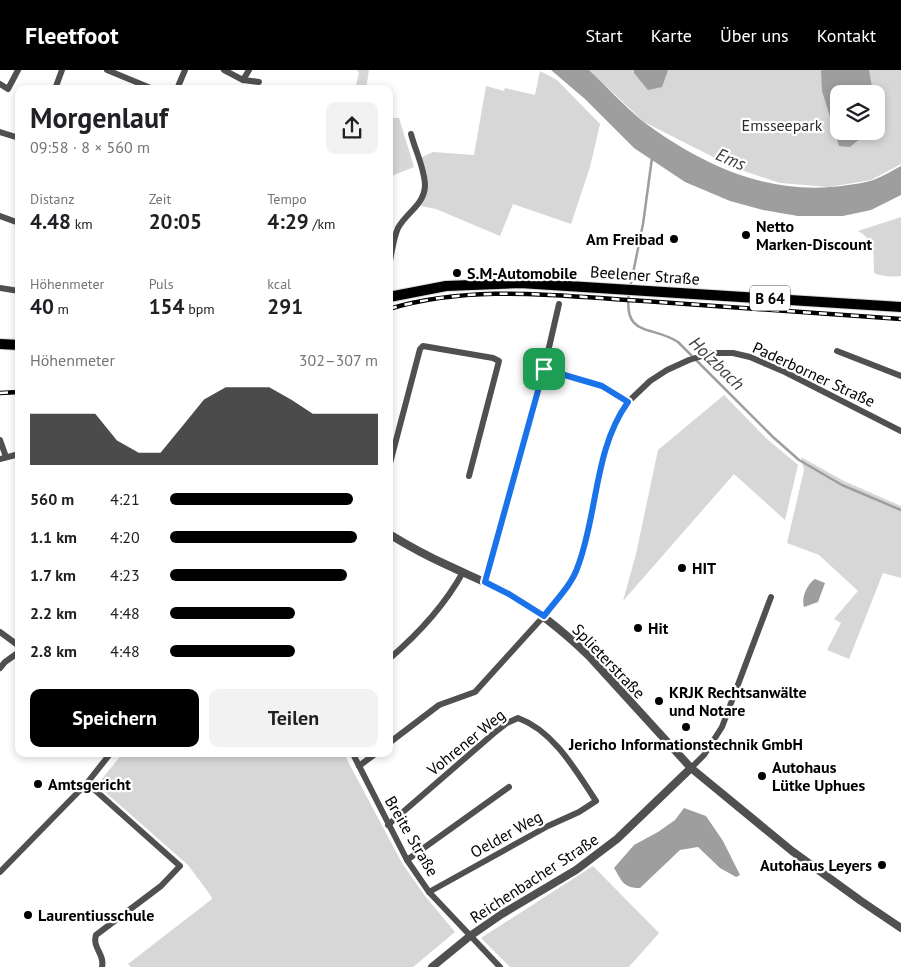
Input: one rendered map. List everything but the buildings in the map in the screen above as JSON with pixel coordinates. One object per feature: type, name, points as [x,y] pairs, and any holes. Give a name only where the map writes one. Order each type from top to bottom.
[{"type":"main road","name":"Beelener Straße","points":[[393,296],[446,286],[490,283],[549,284],[901,307]]},
{"type":"main road","points":[[0,344],[15,345]]},
{"type":"street","points":[[0,84],[8,89],[18,70]]},
{"type":"street","points":[[56,85],[62,70]]},
{"type":"street","points":[[107,70],[143,85]]},
{"type":"street","points":[[179,85],[185,70]]},
{"type":"street","points":[[224,70],[243,80],[259,82]]},
{"type":"street","points":[[243,80],[249,70]]},
{"type":"street","points":[[0,132],[15,137]]},
{"type":"street","points":[[393,250],[399,227],[417,206],[424,193],[424,175],[411,134]]},
{"type":"street","points":[[0,216],[15,222]]},
{"type":"street","points":[[0,288],[15,290]]},
{"type":"street","points":[[485,582],[544,369],[559,304]]},
{"type":"street","points":[[393,452],[420,349],[423,346],[493,358],[499,361],[469,476]]},
{"type":"street","points":[[837,351],[901,376]]},
{"type":"street","name":"Paderborner Straße","points":[[393,740],[439,705],[475,692],[544,616],[565,588],[578,568],[586,542],[607,446],[618,416],[628,402],[650,381],[667,370],[688,360],[712,353],[734,353],[750,357],[785,372],[901,431]]},
{"type":"street","points":[[544,369],[602,386],[628,402]]},
{"type":"street","points":[[0,440],[3,458]]},
{"type":"street","name":"Splieterstraße","points":[[393,537],[408,546],[509,594],[544,616],[590,656],[691,768],[792,851],[901,928]]},
{"type":"street","points":[[393,656],[448,598],[463,572]]},
{"type":"street","points":[[691,768],[704,755],[722,727],[770,596]]},
{"type":"street","points":[[0,632],[15,643]]},
{"type":"street","points":[[0,668],[15,655]]},
{"type":"street","name":"Vohrener Weg","points":[[388,824],[493,734],[507,723],[518,718],[529,722],[550,740],[569,761],[596,801]]},
{"type":"street","points":[[0,872],[87,783],[108,757]]},
{"type":"street","name":"Breite Straße","points":[[354,757],[407,860],[429,892],[500,967]]},
{"type":"street","points":[[359,766],[371,757]]},
{"type":"street","name":"Reichenbacher Straße","points":[[432,967],[470,936],[502,914],[576,870],[617,839],[691,768]]},
{"type":"street","points":[[87,783],[180,866],[161,886],[96,935],[95,944],[103,959],[102,967]]},
{"type":"street","points":[[407,860],[509,787]]},
{"type":"street","name":"Oelder Weg","points":[[429,892],[548,826],[579,812],[596,801]]},
{"type":"green space","points":[[357,70],[369,70],[367,85],[356,85],[359,73]]},
{"type":"green space","name":"Emsseepark","points":[[589,70],[901,70],[901,164],[871,180],[829,187],[780,183],[725,163],[644,122]]},
{"type":"green space","points":[[540,71],[557,80],[600,124],[590,167],[571,224],[513,204],[500,236],[436,209],[421,206],[426,194],[420,158],[433,152],[474,155],[486,86],[504,91],[505,88],[535,95]]},
{"type":"green space","points":[[393,118],[399,118],[414,167],[393,175]]},
{"type":"green space","points":[[901,217],[901,276],[874,273],[873,249],[864,235],[858,231]]},
{"type":"green space","points":[[724,395],[767,439],[798,465],[785,520],[734,474],[623,601],[636,554],[658,450]]},
{"type":"green space","points":[[801,457],[844,481],[901,506],[901,578],[883,573],[849,659],[827,650],[841,623],[834,619],[858,591],[819,555],[787,543],[804,470]]},
{"type":"green space","points":[[120,757],[346,757],[402,863],[425,896],[455,932],[413,967],[131,967],[128,964],[212,899],[188,865],[97,785]]},
{"type":"green space","points":[[593,866],[659,933],[629,967],[510,967],[481,938]]},
{"type":"shaded area","points":[[551,70],[589,70],[645,123],[668,139],[716,165],[740,175],[792,187],[820,188],[870,181],[901,166],[901,195],[871,210],[843,216],[798,216],[763,210],[730,201],[685,182],[634,148],[585,99]]},
{"type":"shaded area","points":[[634,70],[668,70],[662,87],[648,90],[634,73]]},
{"type":"shaded area","points":[[821,70],[869,70],[872,85],[830,85],[830,117],[822,91]]},
{"type":"shaded area","points":[[837,140],[858,140],[850,147],[839,146]]},
{"type":"shaded area","points":[[815,579],[825,583],[818,602],[804,607],[805,591]]},
{"type":"shaded area","points":[[684,808],[706,816],[723,841],[740,875],[736,877],[720,868],[698,847],[680,850],[640,888],[626,885],[614,868],[634,845],[675,820]]},
{"type":"waterway","name":"Holzbach","points":[[630,288],[643,224],[652,158]]},
{"type":"waterway","name":"Holzbach","points":[[629,293],[628,307],[630,317],[635,324],[678,342],[773,437],[799,460],[842,485],[901,510]]},
{"type":"railway","points":[[393,308],[452,296],[516,294],[901,319]]},
{"type":"railway","points":[[0,393],[15,392]]},
{"type":"place","name":"Netto Marken-Discount","points":[[746,235]]},
{"type":"place","name":"Am Freibad","points":[[674,239]]},
{"type":"place","name":"S.M-Automobile","points":[[457,273]]},
{"type":"place","name":"HIT","points":[[682,568]]},
{"type":"place","name":"Hit","points":[[638,628]]},
{"type":"place","name":"KRJK Rechtsanwälte und Notare","points":[[659,701]]},
{"type":"place","name":"Jericho Informationstechnik GmbH","points":[[686,727]]},
{"type":"place","name":"Autohaus Lütke Uphues","points":[[762,776]]},
{"type":"place","name":"Amtsgericht","points":[[38,784]]},
{"type":"place","name":"Autohaus Leyers","points":[[882,865]]},
{"type":"place","name":"Laurentiusschule","points":[[28,915]]},
{"type":"route","points":[[544,369],[602,386],[623,397],[628,402],[618,416],[607,446],[586,542],[578,568],[544,616],[509,594],[485,582],[544,369]]},
{"type":"water label","name":"Ems","points":[[731,159]]}]
